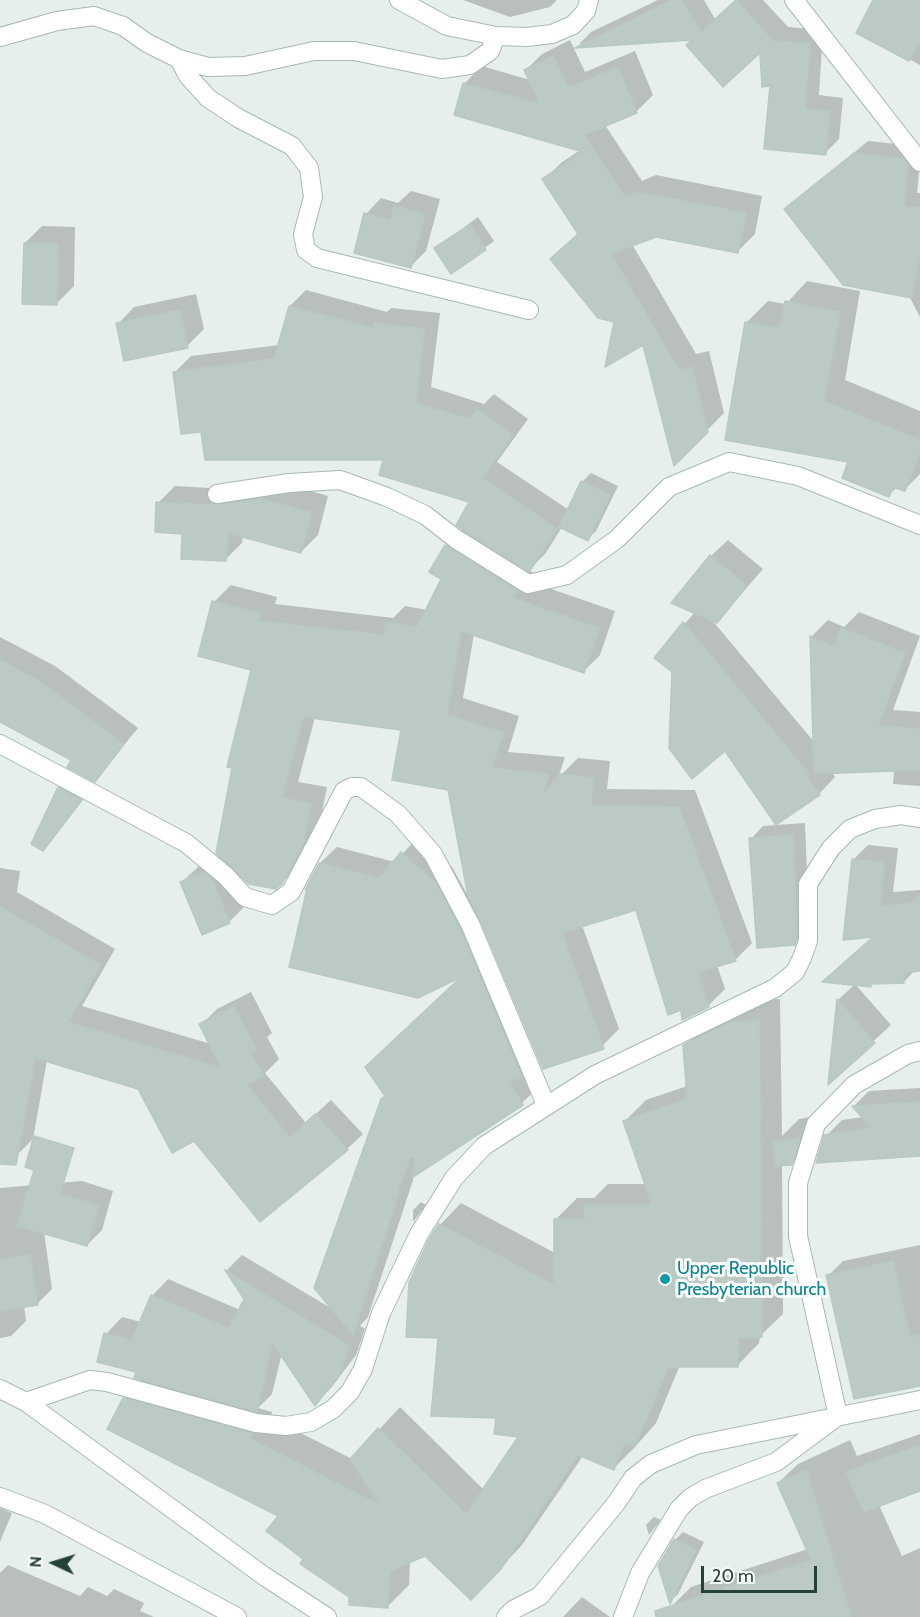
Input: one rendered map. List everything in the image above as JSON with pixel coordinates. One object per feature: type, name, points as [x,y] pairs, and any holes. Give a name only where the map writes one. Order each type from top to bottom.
[{"type":"street","points":[[399,0],[447,26],[496,36],[527,37],[552,34],[573,25],[586,11],[589,0]]},
{"type":"street","points":[[794,0],[920,162]]},
{"type":"street","points":[[0,37],[57,21],[94,16],[123,26],[147,43],[179,58],[208,67],[245,66],[314,51],[354,51],[442,69],[470,65],[490,51],[496,36]]},
{"type":"street","points":[[179,58],[188,76],[208,98],[238,118],[292,146],[309,168],[313,197],[303,234],[306,250],[317,258],[529,310]]},
{"type":"street","points":[[217,494],[289,483],[340,480],[387,497],[425,515],[456,539],[528,584],[567,575],[617,539],[669,487],[729,462],[798,476],[920,525]]},
{"type":"street","points":[[4,751],[186,843],[226,876],[245,897],[272,904],[291,892],[344,791],[352,787],[362,787],[398,814],[433,854],[471,926],[546,1105]]},
{"type":"street","points":[[26,1402],[90,1380],[107,1382],[256,1424],[286,1426],[311,1422],[333,1409],[350,1392],[363,1369],[395,1281],[419,1234],[454,1178],[484,1146],[595,1075],[775,988],[795,972],[802,958],[807,941],[808,885],[816,868],[831,848],[850,829],[875,819],[901,815],[920,818]]},
{"type":"street","points":[[838,1416],[798,1236],[798,1183],[816,1124],[854,1085],[908,1054],[920,1051]]},
{"type":"street","points":[[0,1389],[26,1402],[264,1576],[327,1617]]},
{"type":"street","points":[[506,1617],[513,1610],[540,1596],[617,1502],[633,1478],[651,1464],[696,1445],[920,1400]]},
{"type":"street","points":[[623,1617],[640,1573],[679,1509],[690,1498],[705,1489],[776,1462],[838,1416]]},
{"type":"street","points":[[0,1497],[45,1514],[237,1617]]},
{"type":"building","points":[[671,0],[682,0],[701,32],[736,0],[773,41],[810,43],[805,109],[830,111],[826,155],[764,149],[770,86],[762,87],[760,53],[723,87],[686,45],[692,40],[575,48]]},
{"type":"building","points":[[873,0],[920,0],[920,41],[909,61],[856,33]]},
{"type":"building","points":[[553,56],[568,88],[618,67],[637,113],[584,135],[625,197],[638,192],[746,213],[738,253],[656,237],[611,254],[679,370],[692,367],[708,432],[674,466],[643,345],[605,367],[614,322],[598,318],[550,259],[578,234],[542,179],[583,152],[454,115],[463,83],[540,104],[524,70]]},
{"type":"building","points":[[854,153],[903,159],[908,165],[904,206],[920,208],[920,254],[912,298],[843,285],[784,209]]},
{"type":"building","points":[[394,206],[425,214],[411,268],[354,253],[364,213],[390,220]]},
{"type":"building","points":[[470,225],[486,250],[451,274],[434,248]]},
{"type":"building","points":[[24,243],[58,243],[57,305],[22,304]]},
{"type":"building","points":[[785,301],[840,312],[824,401],[920,440],[920,452],[905,491],[893,487],[889,497],[842,478],[848,462],[725,440],[745,322],[780,328]]},
{"type":"building","points":[[289,306],[373,328],[374,323],[424,329],[416,403],[469,419],[477,409],[513,435],[483,478],[557,529],[529,572],[456,525],[469,502],[379,475],[383,460],[205,460],[201,432],[181,434],[173,372],[274,359]]},
{"type":"building","points":[[180,310],[188,348],[124,361],[116,323]]},
{"type":"building","points":[[581,481],[610,495],[588,541],[559,527]]},
{"type":"building","points":[[261,499],[312,513],[301,553],[228,533],[226,561],[181,559],[182,534],[155,532],[156,502],[210,505],[210,502],[219,505]]},
{"type":"building","points":[[445,545],[517,591],[512,598],[599,628],[584,673],[461,631],[447,715],[504,733],[492,768],[549,774],[542,797],[560,774],[594,778],[591,805],[679,807],[736,961],[698,972],[709,1007],[682,1020],[681,1010],[668,1015],[636,910],[562,933],[604,1049],[543,1069],[468,896],[448,790],[392,780],[401,730],[303,717],[282,798],[311,804],[303,845],[282,884],[276,889],[249,884],[216,853],[232,768],[227,767],[251,670],[198,656],[212,601],[261,613],[259,621],[384,635],[386,622],[417,627],[441,579],[429,572]]},
{"type":"building","points":[[710,555],[747,586],[717,623],[671,603]]},
{"type":"building","points":[[683,622],[809,774],[805,774],[820,795],[776,825],[725,751],[692,779],[669,748],[672,672],[654,658]]},
{"type":"building","points":[[841,628],[905,653],[878,726],[920,729],[920,770],[814,774],[810,636],[834,647]]},
{"type":"building","points":[[0,660],[39,681],[124,744],[95,782],[67,767],[71,760],[0,722]]},
{"type":"building","points":[[58,787],[82,800],[43,851],[31,844]]},
{"type":"building","points":[[793,835],[797,939],[795,945],[757,948],[749,838]]},
{"type":"building","points":[[401,852],[436,883],[461,931],[522,1077],[509,1082],[523,1105],[413,1177],[414,1158],[410,1157],[401,1184],[397,1187],[400,1189],[353,1335],[314,1288],[381,1099],[385,1096],[365,1067],[461,977],[418,998],[289,967],[307,889],[305,890],[319,863],[379,878]]},
{"type":"building","points":[[852,859],[884,862],[880,906],[911,903],[920,895],[920,971],[904,973],[904,983],[871,984],[871,987],[822,982],[873,937],[843,940]]},
{"type":"building","points":[[203,872],[212,879],[230,923],[202,935],[180,882]]},
{"type":"building","points":[[0,907],[101,965],[68,1022],[221,1068],[199,1024],[234,1006],[257,1050],[251,1053],[264,1076],[247,1085],[290,1138],[315,1114],[348,1150],[260,1222],[194,1141],[172,1153],[138,1089],[35,1058],[16,1165],[0,1164]]},
{"type":"building","points":[[837,999],[875,1043],[828,1085]]},
{"type":"building","points":[[759,1020],[762,1337],[739,1338],[738,1367],[668,1367],[635,1446],[625,1442],[614,1470],[578,1455],[501,1569],[471,1600],[425,1556],[390,1571],[388,1608],[349,1605],[349,1597],[300,1564],[303,1559],[266,1531],[278,1516],[107,1429],[123,1398],[252,1433],[250,1439],[380,1505],[350,1459],[378,1428],[466,1514],[518,1437],[494,1434],[496,1418],[431,1416],[438,1338],[406,1337],[409,1282],[429,1239],[439,1224],[554,1285],[554,1219],[585,1219],[584,1205],[652,1205],[623,1121],[687,1099],[683,1045],[730,1022]]},
{"type":"building","points":[[920,1102],[920,1156],[816,1163],[824,1135],[871,1128],[852,1106]]},
{"type":"building","points":[[34,1136],[74,1148],[60,1194],[99,1206],[87,1246],[17,1226],[34,1170],[25,1167]]},
{"type":"building","points":[[800,1138],[792,1165],[775,1166],[773,1142]]},
{"type":"building","points":[[30,1255],[38,1305],[0,1311],[0,1259]]},
{"type":"building","points":[[893,1261],[910,1337],[920,1335],[920,1386],[854,1399],[826,1275]]},
{"type":"building","points":[[225,1270],[349,1346],[340,1373],[315,1406],[272,1342],[257,1412],[134,1378],[136,1372],[97,1362],[104,1333],[132,1340],[151,1295],[229,1328],[244,1299]]},
{"type":"building","points":[[920,1445],[920,1491],[864,1512],[846,1472]]},
{"type":"building","points":[[806,1470],[851,1617],[656,1617],[655,1611],[811,1560],[777,1483]]},
{"type":"building","points":[[674,1539],[696,1550],[670,1604],[658,1566]]},
{"type":"place","name":"Upper Republic Presbyterian church","points":[[665,1279]]}]
